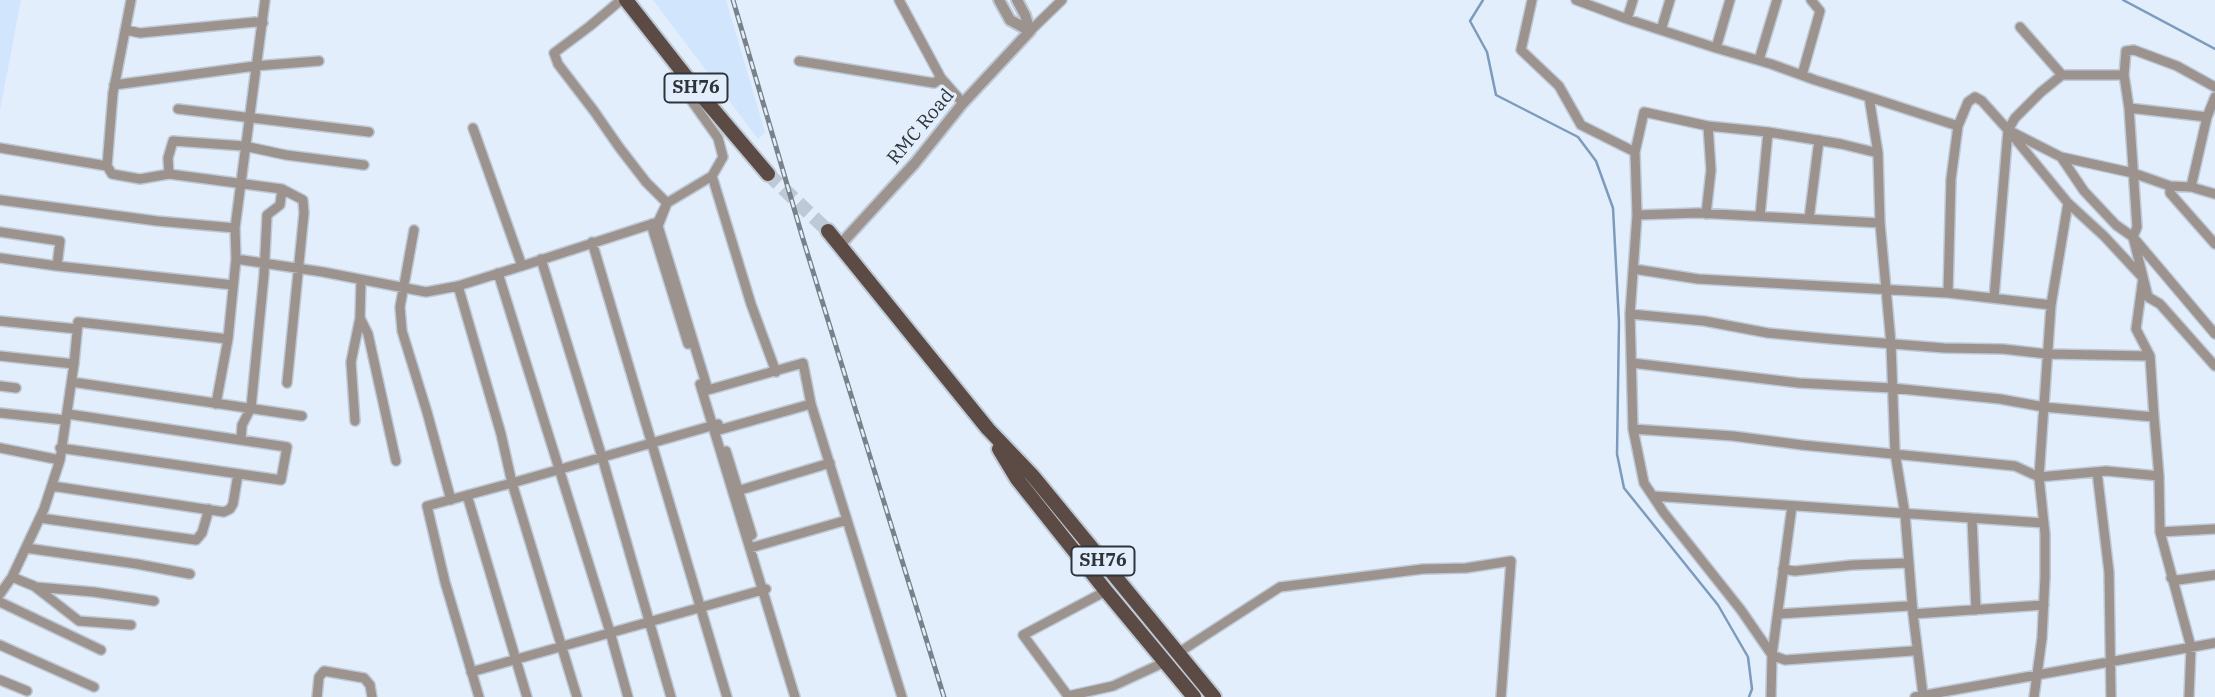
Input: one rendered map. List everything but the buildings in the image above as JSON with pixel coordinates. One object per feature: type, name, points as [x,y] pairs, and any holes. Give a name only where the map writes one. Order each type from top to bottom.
[{"type":"main road","name":"SH76","points":[[623,0],[768,174]]},
{"type":"main road","name":"SH76","points":[[828,231],[988,429],[1032,475],[1214,697]]},
{"type":"main road","points":[[988,429],[1017,479],[1194,697]]},
{"type":"main road","points":[[1161,657],[1174,648]]},
{"type":"street","points":[[131,0],[114,85],[107,166],[112,174],[140,179],[169,174],[282,189],[303,200],[304,213],[287,383]]},
{"type":"street","points":[[216,404],[228,338],[236,259],[235,228],[265,0]]},
{"type":"street","points":[[623,0],[554,53],[565,75],[619,147],[646,182],[667,203]]},
{"type":"street","points":[[898,0],[941,78],[963,103]]},
{"type":"street","points":[[999,0],[1010,20],[1030,31]]},
{"type":"street","points":[[1017,0],[1026,15],[1030,31]]},
{"type":"street","points":[[1030,31],[1062,0]]},
{"type":"street","points":[[1532,0],[1521,50],[1559,86],[1581,125],[1635,152]]},
{"type":"street","points":[[1576,0],[1958,127]]},
{"type":"street","points":[[1627,19],[1633,0]]},
{"type":"street","points":[[1661,30],[1670,0]]},
{"type":"street","points":[[1716,48],[1730,0]]},
{"type":"street","points":[[1759,60],[1777,0]]},
{"type":"street","points":[[1802,75],[1820,11],[1811,0]]},
{"type":"street","points":[[126,30],[140,33],[263,23]]},
{"type":"street","points":[[2020,27],[2062,75]]},
{"type":"street","name":"RMC Road","points":[[839,246],[915,163],[963,103],[1030,31]]},
{"type":"street","points":[[2215,87],[2177,66],[2134,50],[2126,51],[2124,75],[2129,108],[2137,227],[2133,237],[2148,297],[2160,304],[2215,366]]},
{"type":"street","points":[[114,85],[255,66],[319,61]]},
{"type":"street","points":[[799,61],[934,83],[941,78]]},
{"type":"street","points":[[1994,298],[2008,131],[2015,118],[2062,75],[2124,75]]},
{"type":"street","points":[[236,259],[426,292],[458,286],[658,222],[667,203],[712,176],[723,157],[718,138],[691,100],[695,88]]},
{"type":"street","points":[[1869,97],[1878,153],[1891,344],[1895,453],[1905,514],[1919,696],[2215,642]]},
{"type":"street","points":[[1948,293],[1951,179],[1958,127],[1968,102],[1975,97],[1982,101],[2068,203],[2104,236],[2143,278]]},
{"type":"street","points":[[2191,187],[2207,117],[2215,97]]},
{"type":"street","points":[[2129,108],[2207,117]]},
{"type":"street","points":[[178,109],[369,132]]},
{"type":"street","points":[[1878,153],[1819,140],[1709,126],[1644,112],[1635,152],[1637,215],[1630,313],[1633,429],[1644,482],[1772,655],[1785,660],[1912,652]]},
{"type":"street","points":[[1706,214],[1711,170],[1709,126]]},
{"type":"street","points":[[473,128],[522,266]]},
{"type":"street","points":[[2008,131],[2061,157],[2133,173],[2170,186],[2191,187],[2215,194]]},
{"type":"street","points":[[1760,216],[1768,132]]},
{"type":"street","points":[[1809,219],[1819,140]]},
{"type":"street","points":[[169,174],[168,158],[173,141],[244,146],[286,155],[364,165]]},
{"type":"street","points":[[0,148],[107,166]]},
{"type":"street","points":[[2061,157],[2096,205],[2124,233],[2133,237],[2215,334]]},
{"type":"street","points":[[712,176],[751,304],[776,372]]},
{"type":"street","points":[[2170,186],[2170,193],[2215,244]]},
{"type":"street","points":[[241,440],[242,425],[251,408],[267,215],[280,205],[282,189]]},
{"type":"street","points":[[0,200],[157,221],[235,228]]},
{"type":"street","points":[[667,203],[658,226],[705,391]]},
{"type":"street","points":[[2034,697],[2044,605],[2044,523],[2039,477],[2047,354],[2051,305],[2068,203]]},
{"type":"street","points":[[1637,215],[1706,214],[1881,223]]},
{"type":"street","points":[[651,224],[717,426],[795,697]]},
{"type":"street","points":[[414,230],[400,307],[402,331],[450,500]]},
{"type":"street","points":[[0,232],[61,241],[57,266]]},
{"type":"street","points":[[592,242],[727,697]]},
{"type":"street","points":[[0,258],[233,285]]},
{"type":"street","points":[[541,259],[602,457],[671,697]]},
{"type":"street","points":[[1634,269],[1698,279],[1948,293],[2051,305]]},
{"type":"street","points":[[498,273],[628,697]]},
{"type":"street","points":[[2143,278],[2136,328],[2150,356],[2159,476],[2160,532],[2191,647],[2189,697]]},
{"type":"street","points":[[355,421],[351,362],[360,318],[360,280]]},
{"type":"street","points":[[458,286],[501,434],[512,483],[577,697]]},
{"type":"street","points":[[1630,313],[1704,321],[1768,333],[1891,344],[2003,349],[2047,354],[2150,356]]},
{"type":"street","points":[[360,318],[368,334],[396,461]]},
{"type":"street","points":[[0,321],[77,329]]},
{"type":"street","points":[[0,594],[12,577],[40,518],[60,460],[78,322],[228,338]]},
{"type":"street","points":[[0,356],[74,364]]},
{"type":"street","points":[[705,391],[803,363],[811,404],[902,697]]},
{"type":"street","points":[[1632,363],[1799,383],[1892,388],[2000,399],[2044,407],[2154,416]]},
{"type":"street","points":[[72,382],[302,416]]},
{"type":"street","points":[[0,386],[16,388]]},
{"type":"street","points":[[479,697],[445,582],[427,506],[653,442],[811,404]]},
{"type":"street","points":[[0,414],[66,417],[287,447],[281,480],[60,448]]},
{"type":"street","points":[[1633,429],[1733,436],[2015,466],[2039,477],[2097,472],[2159,476]]},
{"type":"street","points":[[0,448],[60,460]]},
{"type":"street","points":[[735,492],[830,463]]},
{"type":"street","points":[[2097,472],[2109,572],[2111,697]]},
{"type":"street","points":[[52,486],[224,512],[230,509],[237,474]]},
{"type":"street","points":[[467,495],[527,697]]},
{"type":"street","points":[[1653,496],[2044,523]]},
{"type":"street","points":[[1771,697],[1772,655],[1792,506]]},
{"type":"street","points":[[40,518],[196,540],[202,533],[209,509]]},
{"type":"street","points":[[1972,518],[1976,610]]},
{"type":"street","points":[[753,547],[847,520]]},
{"type":"street","points":[[2160,532],[2215,529]]},
{"type":"street","points":[[26,548],[190,574]]},
{"type":"street","points":[[1174,648],[1280,587],[1511,561],[1502,697]]},
{"type":"street","points":[[1783,569],[1795,571],[1852,565],[1909,564]]},
{"type":"street","points":[[2171,578],[2178,580],[2215,575]]},
{"type":"street","points":[[12,577],[34,586],[79,621],[131,625]]},
{"type":"street","points":[[34,586],[154,601]]},
{"type":"street","points":[[471,671],[765,589]]},
{"type":"street","points":[[765,589],[801,697]]},
{"type":"street","points":[[1106,591],[1023,635],[1068,696],[1113,686],[1161,657]]},
{"type":"street","points":[[0,602],[101,650]]},
{"type":"street","points":[[1778,614],[1976,610],[2044,605]]},
{"type":"street","points":[[0,645],[94,687]]},
{"type":"street","points":[[317,697],[319,677],[324,671],[364,678],[370,685],[372,697]]},
{"type":"street","points":[[0,680],[27,691]]},
{"type":"shaded area","points":[[0,0],[21,0],[0,110]]},
{"type":"shaded area","points":[[653,0],[726,0],[765,132],[758,139]]},
{"type":"waterway","points":[[1483,0],[1470,21],[1487,52],[1496,95],[1578,137],[1596,161],[1613,208],[1619,322],[1617,454],[1624,488],[1718,605],[1748,657],[1752,689],[1749,697]]},
{"type":"waterway","points":[[2123,0],[2215,49]]},
{"type":"tunnel","points":[[768,174],[828,231]]},
{"type":"railway","points":[[733,0],[803,239],[944,697]]}]
